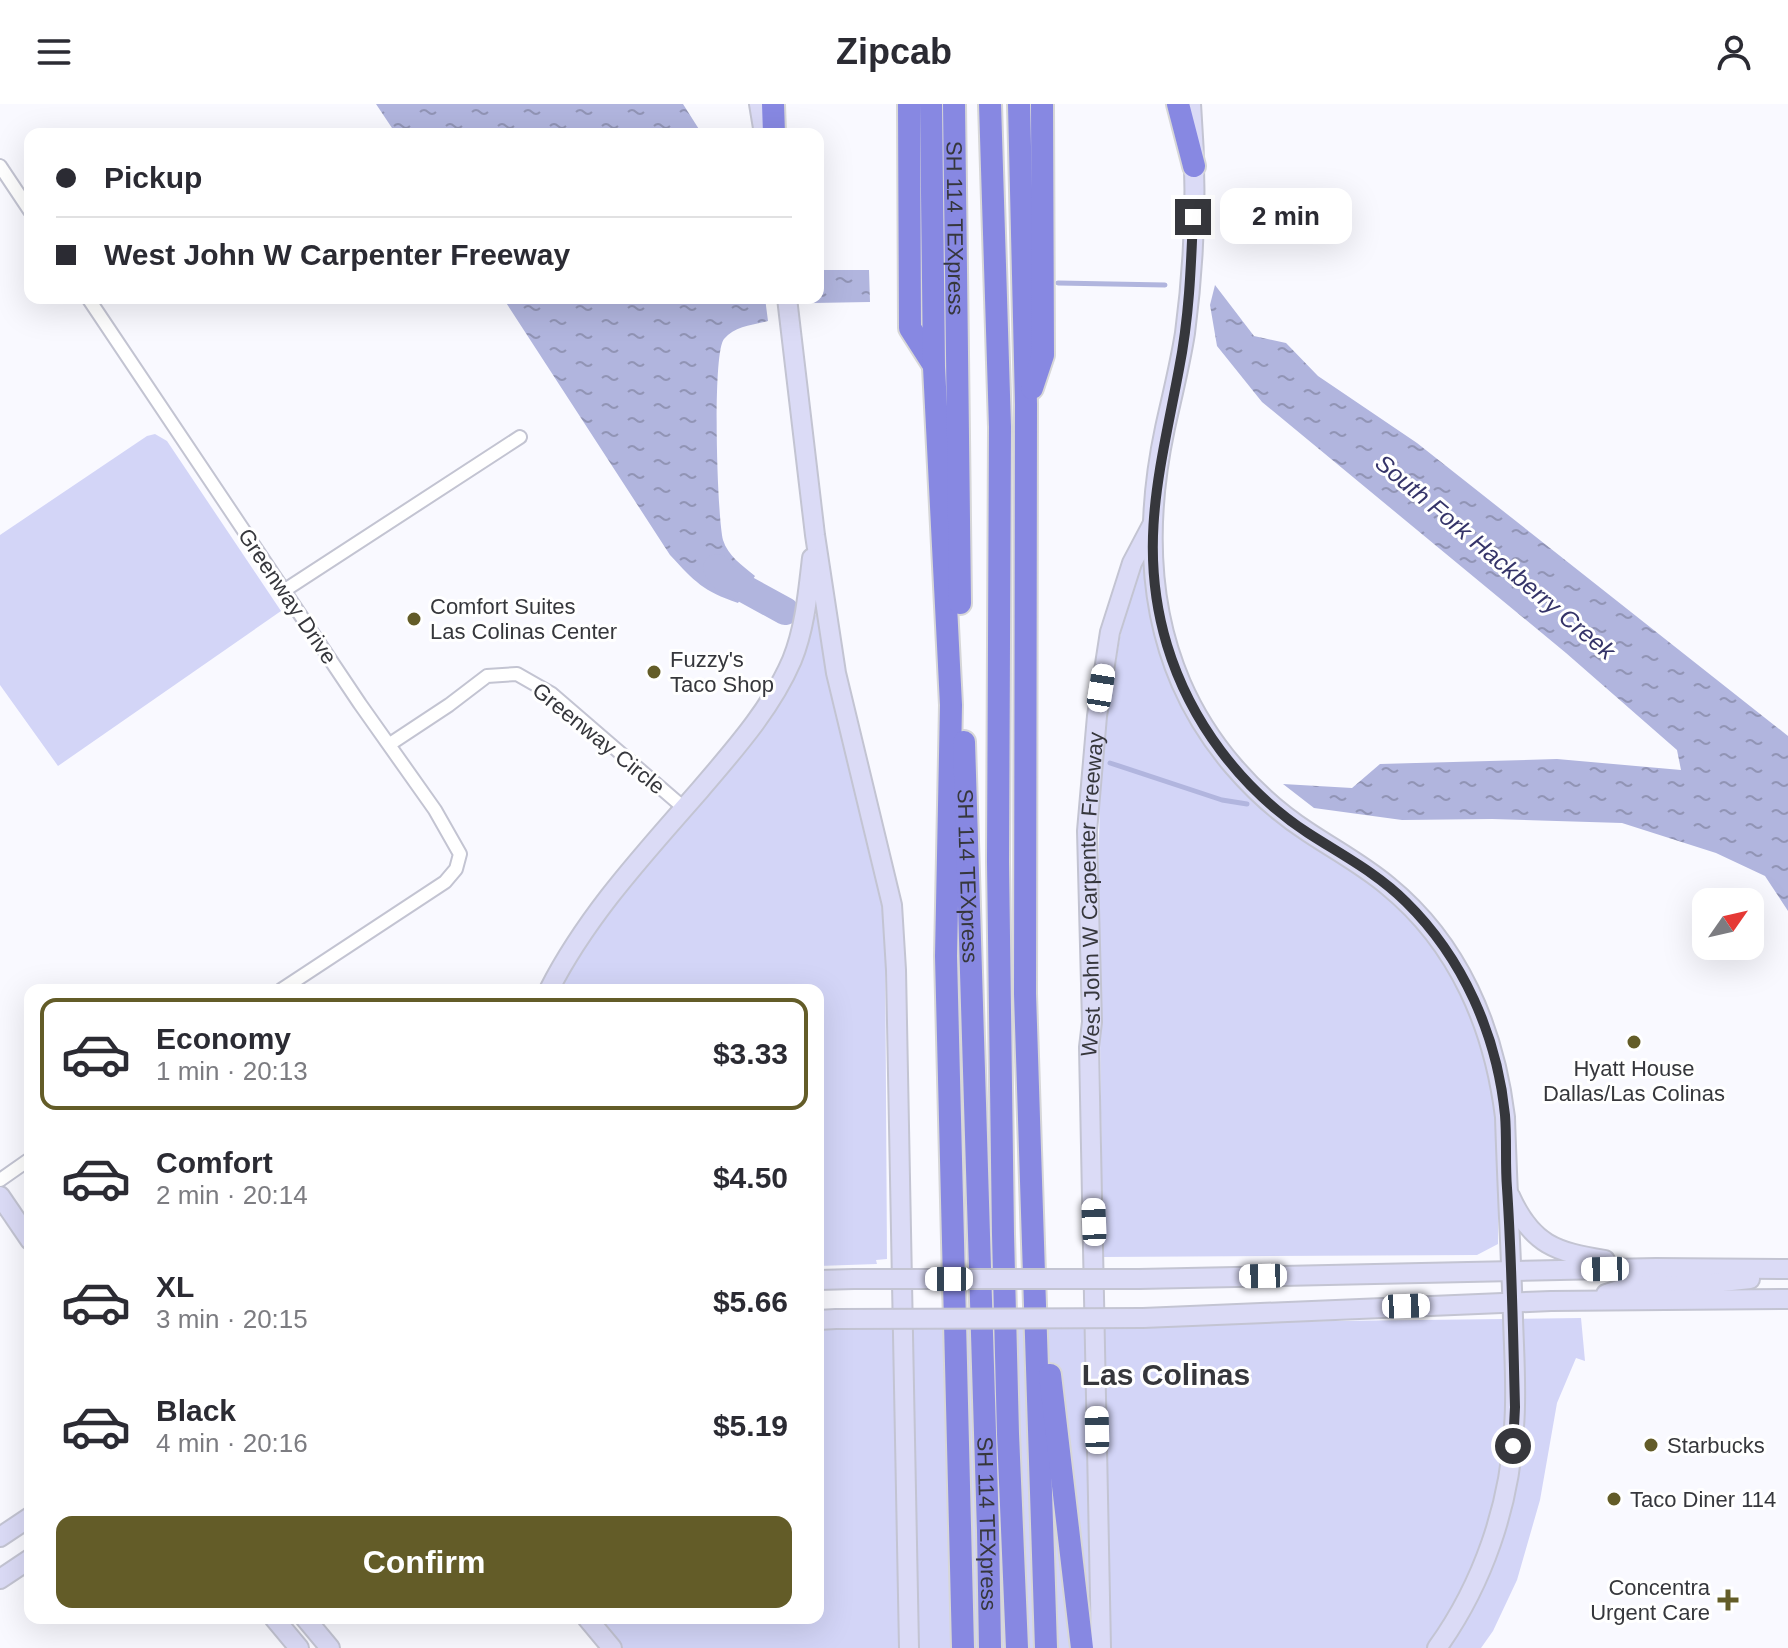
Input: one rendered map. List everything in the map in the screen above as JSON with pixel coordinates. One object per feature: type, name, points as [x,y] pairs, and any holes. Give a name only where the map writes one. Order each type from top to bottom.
[{"type":"highway","points":[[773,104],[774,128]]},
{"type":"highway","points":[[909,104],[910,328],[934,367]]},
{"type":"highway","points":[[931,104],[934,367],[951,705],[946,956],[963,1648]]},
{"type":"highway","name":"SH 114 TEXpress","points":[[954,104],[961,640],[990,1648]]},
{"type":"highway","name":"SH 114 TEXpress","points":[[990,104],[1000,427],[998,862],[1003,1234],[1017,1648]]},
{"type":"highway","points":[[1019,104],[1026,404],[1027,1073],[1046,1648]]},
{"type":"highway","points":[[1026,404],[1043,355],[1042,104]]},
{"type":"highway","points":[[1178,104],[1194,166]]},
{"type":"highway","points":[[1027,1073],[1045,1173],[1050,1368],[1082,1648]]},
{"type":"main road","points":[[759,104],[763,128]]},
{"type":"main road","name":"West John W Carpenter Freeway","points":[[1101,1648],[1087,831],[1097,716],[1110,632],[1132,563],[1153,524],[1165,430],[1185,331],[1192,242],[1194,166],[1191,104]]},
{"type":"main road","points":[[788,304],[815,535],[836,673],[892,905],[896,970],[909,1648]]},
{"type":"main road","points":[[1153,524],[1154,583],[1166,642],[1182,685],[1212,739],[1237,771],[1278,811],[1359,863],[1408,904],[1435,935],[1468,986],[1493,1048],[1505,1117],[1512,1270],[1514,1429],[1502,1505],[1478,1577],[1437,1648]]},
{"type":"main road","points":[[553,984],[597,911],[746,736],[776,690],[792,659],[806,606],[815,535]]},
{"type":"main road","points":[[1507,1190],[1530,1229],[1563,1253],[1656,1268]]},
{"type":"main road","points":[[0,1196],[24,1231]]},
{"type":"main road","points":[[824,1280],[1139,1279],[1512,1270],[1785,1269]]},
{"type":"main road","points":[[1594,1300],[1611,1291],[1631,1286],[1694,1285],[1776,1276],[1785,1269]]},
{"type":"main road","points":[[827,1319],[1143,1318],[1512,1302],[1788,1299]]},
{"type":"main road","points":[[0,1537],[24,1521]]},
{"type":"main road","points":[[0,1579],[24,1563]]},
{"type":"main road","points":[[279,1624],[299,1648]]},
{"type":"main road","points":[[310,1624],[330,1648]]},
{"type":"main road","points":[[592,1624],[612,1648]]},
{"type":"street","points":[[0,166],[24,202]]},
{"type":"street","name":"Greenway Drive","points":[[92,304],[360,704],[435,810],[460,854],[456,869],[445,882],[290,984]]},
{"type":"street","points":[[285,590],[520,437]]},
{"type":"street","name":"Greenway Circle","points":[[390,744],[487,676],[517,674],[552,694],[684,808]]},
{"type":"street","points":[[0,1180],[24,1163]]},
{"type":"shaded area","points":[[155,434],[167,441],[281,611],[58,766],[0,685],[0,535],[147,436]]},
{"type":"shaded area","points":[[1140,556],[1144,557],[1147,601],[1162,659],[1197,731],[1231,777],[1275,821],[1342,860],[1395,899],[1431,940],[1478,1025],[1492,1076],[1498,1133],[1498,1244],[1477,1255],[1103,1257],[1098,895],[1100,789],[1106,721],[1122,626]]},
{"type":"shaded area","points":[[817,614],[820,618],[828,681],[873,859],[885,927],[887,1259],[876,1260],[877,1264],[824,1266],[824,984],[561,984],[610,907],[772,717],[791,683],[813,617]]},
{"type":"shaded area","points":[[1581,1318],[1585,1361],[1576,1358],[1557,1403],[1540,1500],[1517,1580],[1493,1631],[1481,1648],[622,1648],[599,1624],[824,1624],[824,1327]]},
{"type":"water","points":[[376,104],[683,104],[698,128],[392,128]]},
{"type":"water","points":[[824,270],[869,270],[870,302],[824,303]]},
{"type":"water","points":[[1215,285],[1254,336],[1286,343],[1318,376],[1417,443],[1788,736],[1788,911],[1765,876],[1716,853],[1622,823],[1402,820],[1314,808],[1283,784],[1352,788],[1380,764],[1557,759],[1681,770],[1677,750],[1566,653],[1262,402],[1217,346],[1210,305]]},
{"type":"water","points":[[507,304],[766,304],[768,321],[739,329],[724,339],[718,373],[718,470],[723,540],[732,556],[755,576],[738,603],[700,585],[670,555]]},
{"type":"waterway","name":"South Fork Hackberry Creek","points":[[1058,283],[1165,285]]},
{"type":"waterway","name":"South Fork Hackberry Creek","points":[[717,568],[723,577],[785,611]]},
{"type":"waterway","name":"South Fork Hackberry Creek","points":[[1110,763],[1222,800],[1247,804]]},
{"type":"place","name":"Comfort Suites Las Colinas Center","points":[[414,619]]},
{"type":"place","name":"Fuzzy's Taco Shop","points":[[654,672]]},
{"type":"place","name":"Hyatt House Dallas/Las Colinas","points":[[1634,1042]]},
{"type":"place","name":"Starbucks","points":[[1651,1445]]},
{"type":"place","name":"Taco Diner 114","points":[[1614,1499]]},
{"type":"place","name":"Concentra Urgent Care","points":[[1728,1600]]},
{"type":"district","name":"Las Colinas","points":[[1166,1375]]},
{"type":"route","points":[[1193,217],[1185,331],[1157,478],[1153,524],[1154,583],[1166,642],[1196,712],[1237,771],[1278,811],[1359,863],[1408,904],[1449,954],[1480,1011],[1493,1048],[1505,1117],[1512,1270],[1513,1446]]}]
